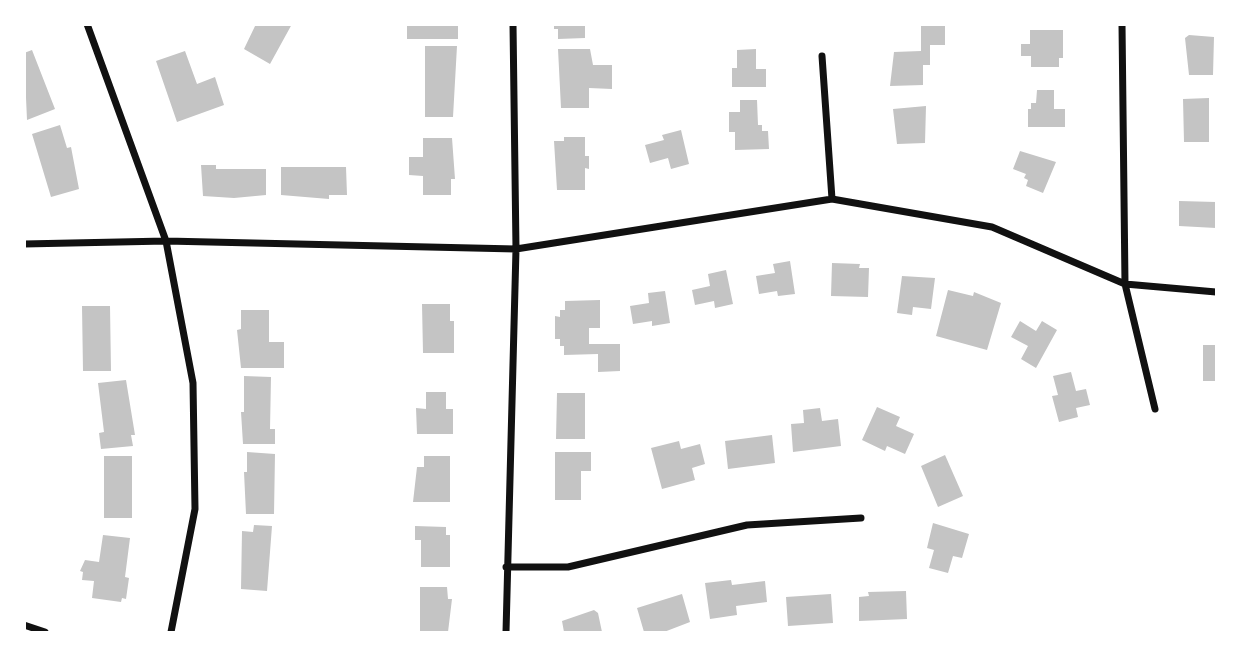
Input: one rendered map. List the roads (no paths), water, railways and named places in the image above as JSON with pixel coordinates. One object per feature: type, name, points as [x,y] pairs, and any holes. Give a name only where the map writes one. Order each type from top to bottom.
[{"type":"street","points":[[87,24],[166,241],[192,383],[195,509],[170,632]]},
{"type":"street","points":[[506,632],[516,249],[513,24]]},
{"type":"street","points":[[1122,24],[1125,284],[1155,409]]},
{"type":"street","points":[[822,56],[832,199]]},
{"type":"street","points":[[24,244],[166,241],[516,249],[832,199],[992,227],[1125,284],[1216,292]]},
{"type":"street","points":[[506,567],[568,567],[747,525],[862,518]]},
{"type":"street","points":[[24,625],[45,632]]}]
